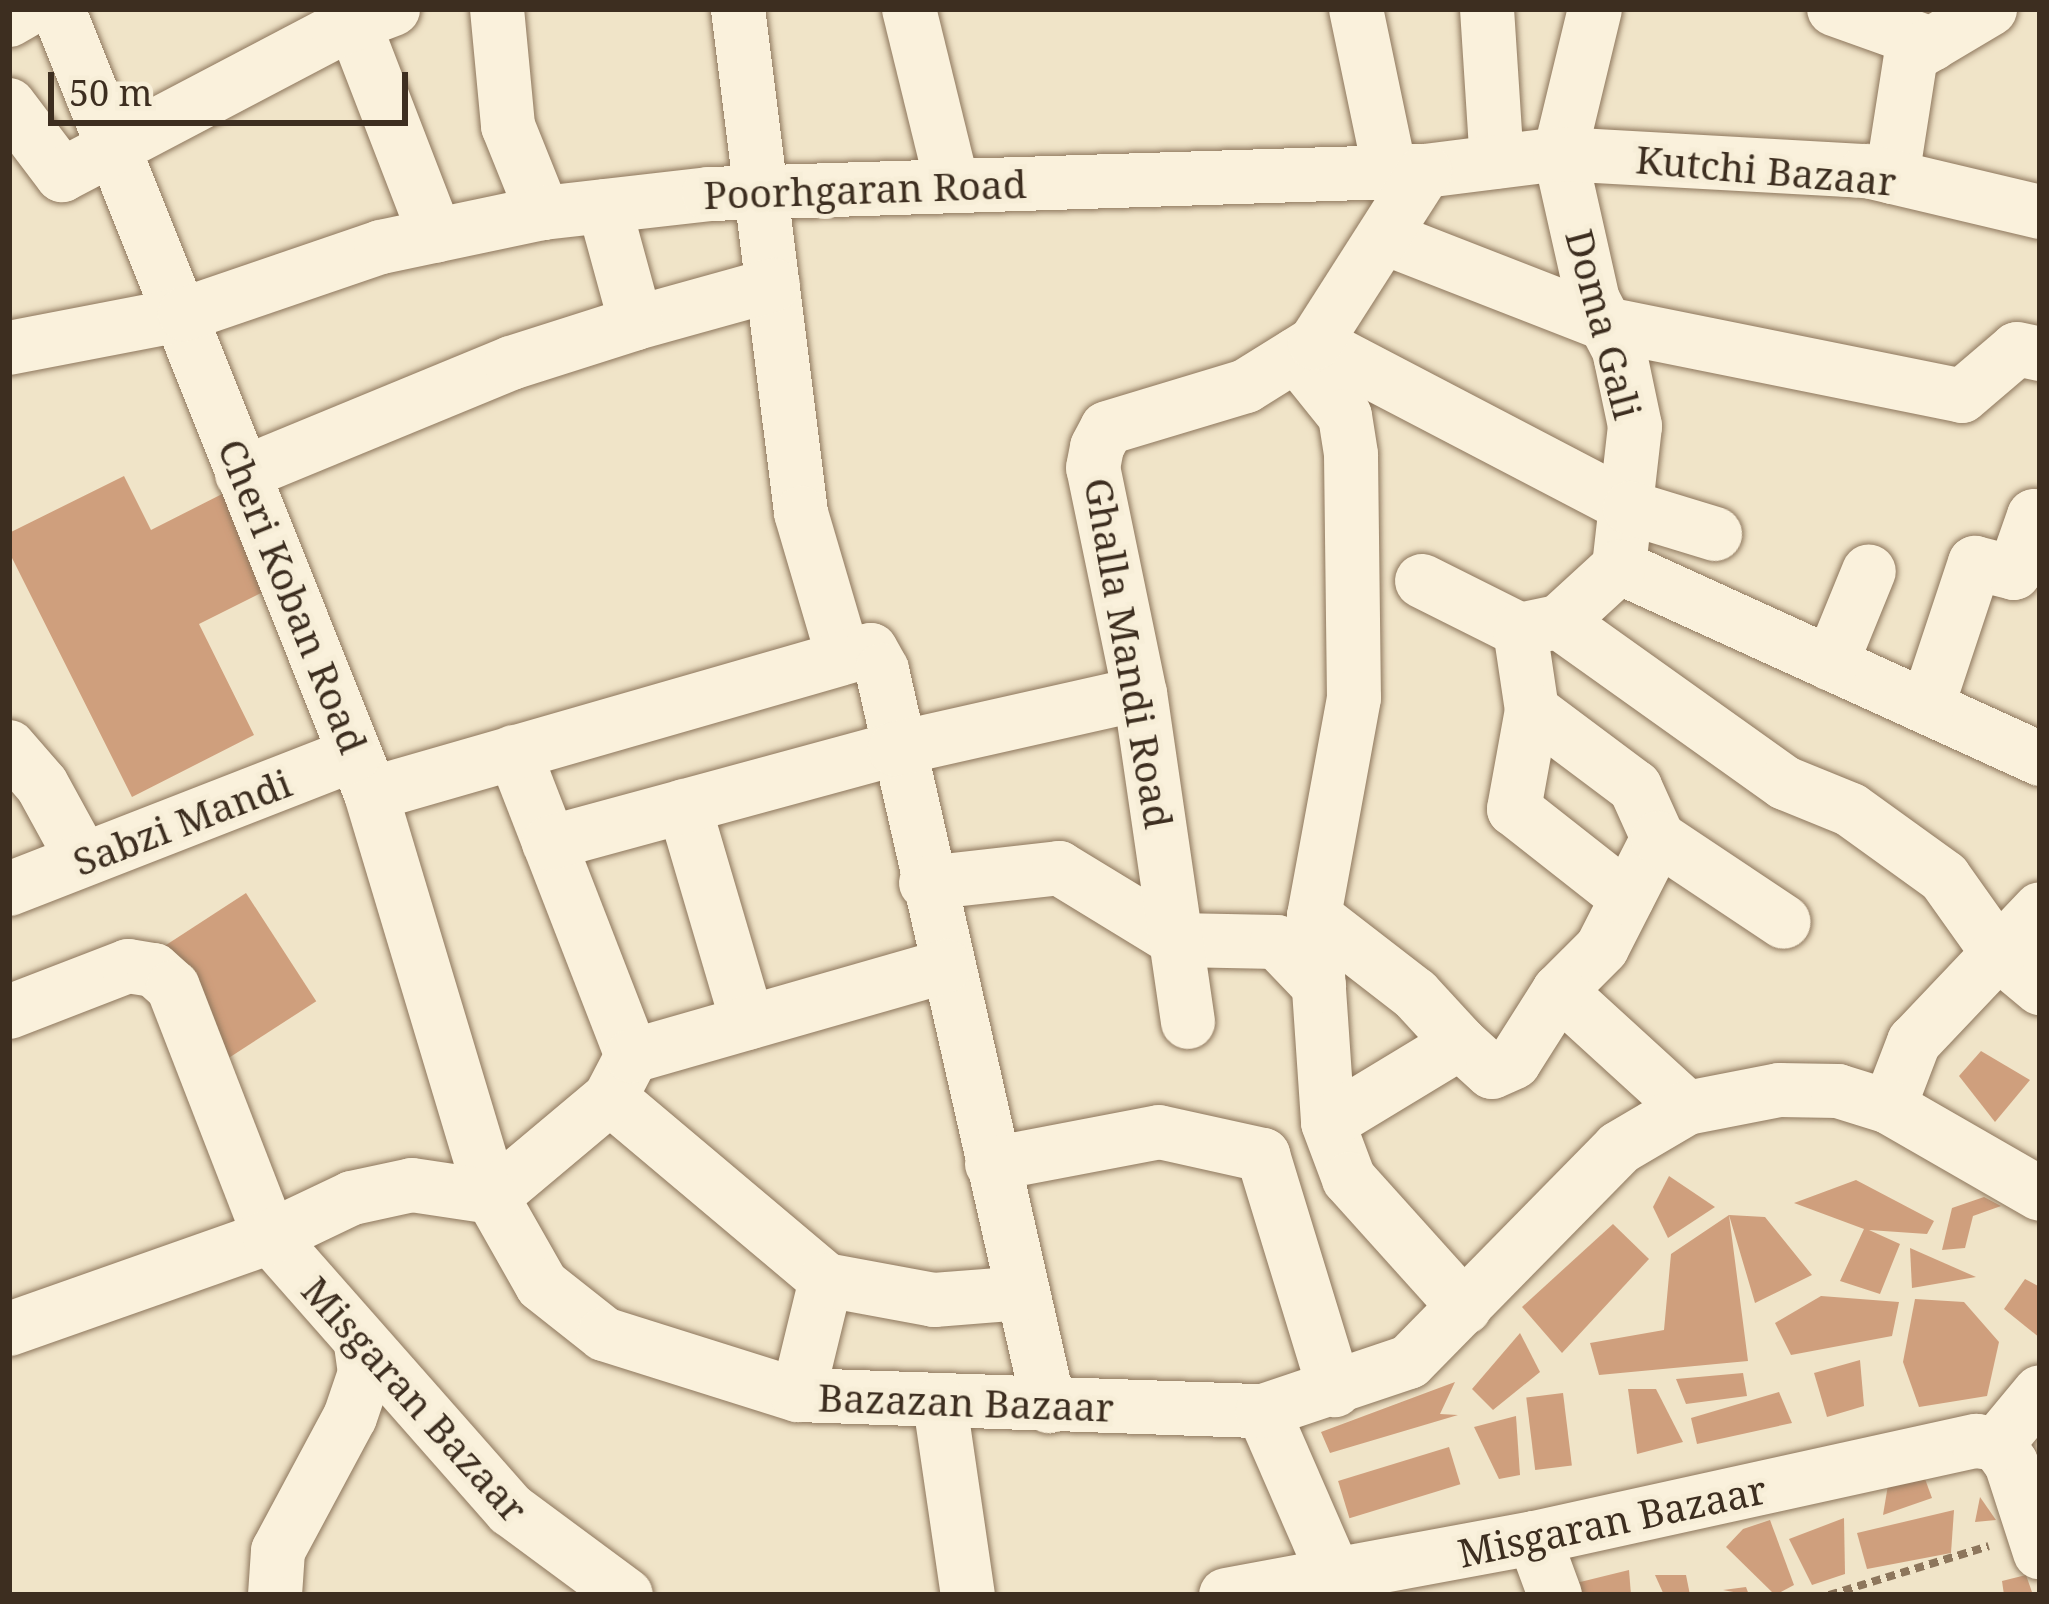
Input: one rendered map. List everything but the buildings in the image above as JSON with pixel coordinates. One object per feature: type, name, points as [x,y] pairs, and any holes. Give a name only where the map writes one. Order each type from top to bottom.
[{"type":"street","points":[[9,20],[28,9]]},
{"type":"street","name":"Cheri Koban Road","points":[[58,9],[185,314],[242,473],[363,774],[492,1197]]},
{"type":"street","points":[[738,9],[801,513],[842,652],[871,650],[882,670],[895,749],[1049,1406]]},
{"type":"street","points":[[909,9],[952,184]]},
{"type":"street","points":[[1356,9],[1407,169]]},
{"type":"street","points":[[1487,9],[1497,162]]},
{"type":"street","points":[[1560,154],[1595,9]]},
{"type":"street","points":[[1834,9],[1932,44]]},
{"type":"street","points":[[1892,177],[1911,56],[1990,9]]},
{"type":"street","points":[[10,107],[62,175],[374,16],[436,236]]},
{"type":"street","points":[[508,18],[508,126],[543,213]]},
{"type":"street","name":"Poorhgaran Road","points":[[9,348],[185,314],[436,236],[543,213],[764,192],[1407,169],[1560,154]]},
{"type":"street","name":"Kutchi Bazaar","points":[[1560,154],[1892,177],[2040,212]]},
{"type":"street","name":"Doma Gali","points":[[1560,154],[1635,426],[1630,508],[1619,567]]},
{"type":"street","name":"Ghalla Mandi Road","points":[[1188,1022],[1140,694],[1093,468],[1097,447],[1107,428],[1246,386],[1305,349],[1385,238],[1407,169]]},
{"type":"street","points":[[604,206],[635,323]]},
{"type":"street","points":[[1385,238],[1606,324],[1962,396],[2018,349],[2040,354]]},
{"type":"street","points":[[242,473],[511,363],[773,285]]},
{"type":"street","points":[[1305,349],[1630,508],[1715,535]]},
{"type":"street","points":[[1305,349],[1345,416],[1351,455],[1354,698],[1314,916],[1328,1123],[1349,1179],[1465,1307]]},
{"type":"street","points":[[1927,707],[1975,563],[2014,573],[2040,518]]},
{"type":"street","points":[[1627,898],[1514,809],[1532,710],[1540,626],[1619,567],[2040,759]]},
{"type":"street","points":[[1831,664],[1869,571]]},
{"type":"street","points":[[1421,581],[1540,626],[1785,783],[1851,809],[1944,877],[1998,953],[2040,988]]},
{"type":"street","name":"Sabzi Mandi","points":[[9,890],[83,860],[363,774],[514,752],[842,652]]},
{"type":"street","points":[[549,843],[895,749],[1140,694]]},
{"type":"street","points":[[1532,710],[1635,788],[1658,838],[1784,922]]},
{"type":"street","points":[[9,747],[42,785],[83,860]]},
{"type":"street","points":[[514,752],[549,843],[621,1077],[826,1280],[934,1300],[1022,1293]]},
{"type":"street","points":[[684,806],[748,1023]]},
{"type":"street","points":[[1314,916],[1415,994],[1492,1072],[1514,1062],[1559,991],[1601,948],[1658,838]]},
{"type":"street","points":[[926,884],[1059,868],[1177,940],[1277,942],[1319,986]]},
{"type":"street","points":[[1889,1107],[1914,1042],[2040,909]]},
{"type":"street","name":"Misgaran Bazaar","points":[[9,1012],[128,966],[154,970],[173,987],[270,1237],[511,1510],[626,1595]]},
{"type":"street","points":[[9,1329],[270,1237],[352,1198],[412,1186],[492,1197],[621,1077],[748,1023],[945,966]]},
{"type":"street","points":[[1559,991],[1687,1108]]},
{"type":"street","points":[[1328,1123],[1460,1043]]},
{"type":"street","name":"Bazazan Bazaar","points":[[492,1197],[542,1285],[604,1334],[798,1395],[940,1404],[1262,1411],[1409,1362],[1619,1148],[1687,1108],[1779,1090],[1838,1091],[1889,1107],[2040,1194]]},
{"type":"street","points":[[992,1165],[1159,1132],[1263,1155],[1335,1390]]},
{"type":"street","points":[[798,1395],[826,1280]]},
{"type":"street","points":[[275,1595],[278,1551],[350,1417],[365,1373],[361,1345]]},
{"type":"street","points":[[2037,1542],[2012,1463],[1997,1444],[2040,1392]]},
{"type":"street","points":[[940,1404],[968,1595]]},
{"type":"street","points":[[1262,1411],[1336,1579]]},
{"type":"street","name":"Misgaran Bazaar","points":[[1226,1595],[1336,1579],[1977,1441],[1997,1444]]},
{"type":"street","points":[[1534,1538],[1555,1595]]},
{"type":"path","points":[[1829,1595],[2037,1542]]}]
